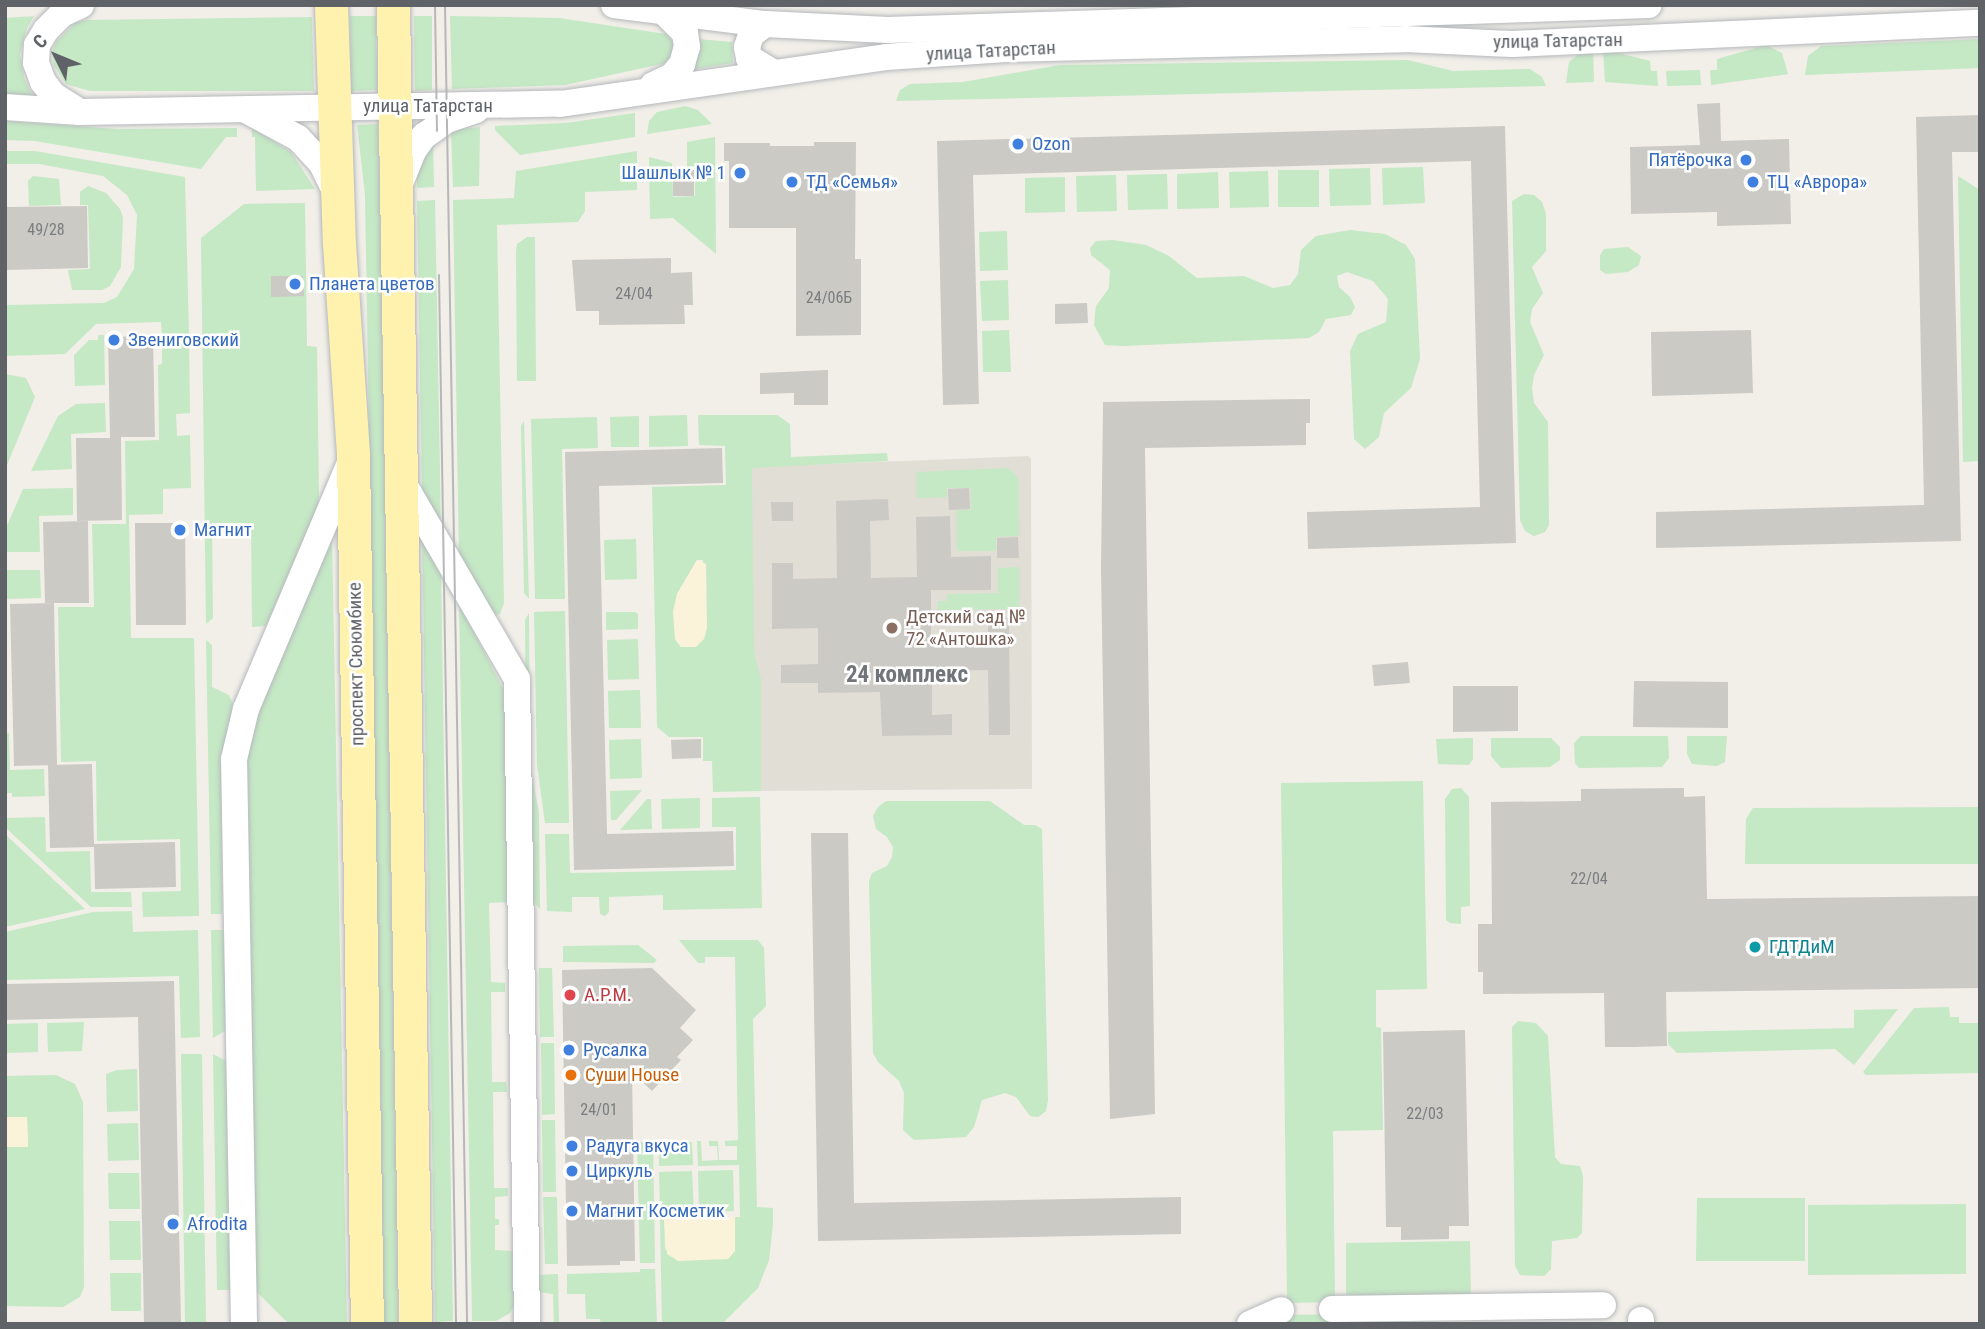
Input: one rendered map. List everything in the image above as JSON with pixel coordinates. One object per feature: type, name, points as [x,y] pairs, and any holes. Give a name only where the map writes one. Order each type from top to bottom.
[{"type":"main road","name":"проспект Сююмбике","points":[[331,5],[337,195],[353,456],[367,1324]]},
{"type":"main road","points":[[393,5],[415,1324]]},
{"type":"street","points":[[80,112],[54,96],[43,82],[36,63],[37,45],[46,30],[62,14],[81,5]]},
{"type":"street","name":"улица Татарстан","points":[[614,5],[765,24],[888,30],[1649,5]]},
{"type":"street","points":[[641,90],[672,76],[682,64],[687,47],[685,33],[664,12]]},
{"type":"street","name":"улица Татарстан","points":[[5,107],[80,112],[335,108],[447,103],[486,107],[560,104],[641,90],[886,57],[1006,49],[1405,39],[1512,44],[1980,23]]},
{"type":"street","points":[[765,24],[751,35],[747,47],[749,58],[772,72]]},
{"type":"street","points":[[396,194],[413,150],[424,136],[447,120],[486,107]]},
{"type":"street","points":[[244,110],[298,138],[322,164],[337,195]]},
{"type":"street","points":[[244,1324],[234,759],[246,709],[353,456]]},
{"type":"street","points":[[400,478],[517,679],[527,1324]]},
{"type":"street","points":[[1332,1309],[1603,1305]]},
{"type":"street","points":[[1250,1324],[1281,1310]]},
{"type":"shaded area","name":"Детский сад № 72 «Антошка»","points":[[1028,456],[1031,459],[1032,789],[753,791],[751,467]]},
{"type":"green space","points":[[34,16],[27,28],[20,54],[24,78],[34,99],[5,96],[5,18]]},
{"type":"green space","points":[[350,16],[376,16],[377,90],[351,91]]},
{"type":"green space","points":[[414,16],[432,16],[432,90],[415,91]]},
{"type":"green space","points":[[450,16],[559,18],[666,34],[675,45],[675,52],[666,63],[565,85],[452,89]]},
{"type":"green space","points":[[312,17],[314,91],[90,91],[66,84],[54,66],[52,53],[56,42],[75,23],[86,20]]},
{"type":"green space","points":[[698,39],[732,42],[733,63],[695,69]]},
{"type":"green space","points":[[1980,39],[1980,68],[1805,75],[1808,56],[1821,46]]},
{"type":"green space","points":[[1766,45],[1782,53],[1788,74],[1711,85],[1710,70],[1717,70],[1717,59]]},
{"type":"green space","points":[[1603,49],[1650,61],[1651,71],[1657,71],[1658,86],[1605,82]]},
{"type":"green space","points":[[1593,50],[1594,82],[1566,83],[1569,62],[1581,52]]},
{"type":"green space","points":[[1408,60],[1453,71],[1530,69],[1542,77],[1546,86],[896,101],[900,90],[910,84],[963,82],[1060,65]]},
{"type":"green space","points":[[1700,70],[1701,85],[1667,86],[1666,71]]},
{"type":"green space","points":[[685,106],[698,110],[712,124],[647,134],[649,121],[657,112]]},
{"type":"green space","points":[[635,113],[635,137],[520,155],[495,130],[495,126],[566,123]]},
{"type":"green space","points":[[5,121],[117,129],[237,128],[237,137],[226,137],[201,169],[35,141],[5,140]]},
{"type":"green space","points":[[378,124],[398,1324],[384,1324],[365,195],[357,125]]},
{"type":"green space","points":[[480,127],[479,186],[453,187],[451,130]]},
{"type":"green space","points":[[252,128],[291,152],[315,189],[256,191],[255,137],[252,137]]},
{"type":"green space","points":[[715,137],[716,254],[673,218],[650,219],[649,157],[672,163],[673,197],[695,196],[695,169],[687,169],[687,142]]},
{"type":"green space","points":[[433,140],[434,187],[417,188],[417,170]]},
{"type":"green space","points":[[5,151],[35,151],[185,177],[189,335],[162,336],[161,322],[96,324],[65,354],[5,356],[5,305],[104,303],[117,297],[134,269],[137,215],[127,195],[103,176],[39,164],[5,164]]},
{"type":"green space","points":[[637,151],[637,190],[585,192],[585,211],[578,222],[497,225],[504,603],[500,614],[495,615],[459,560],[453,200],[514,198],[516,171]]},
{"type":"green space","points":[[1423,167],[1425,203],[1383,205],[1382,168]]},
{"type":"green space","points":[[1370,168],[1371,205],[1330,206],[1329,169]]},
{"type":"green space","points":[[1278,170],[1319,170],[1319,207],[1278,207]]},
{"type":"green space","points":[[1268,171],[1269,207],[1230,208],[1229,172]]},
{"type":"green space","points":[[1218,172],[1219,208],[1177,209],[1177,174]]},
{"type":"green space","points":[[1167,174],[1168,209],[1128,210],[1127,175]]},
{"type":"green space","points":[[1116,175],[1117,211],[1077,212],[1076,176]]},
{"type":"green space","points":[[33,176],[59,179],[61,205],[29,206],[28,181]]},
{"type":"green space","points":[[1958,176],[1980,190],[1980,461],[1963,462]]},
{"type":"green space","points":[[1065,177],[1065,212],[1025,213],[1025,178]]},
{"type":"green space","points":[[88,186],[106,193],[120,209],[123,217],[121,267],[110,286],[102,290],[72,290],[68,270],[90,269],[88,205],[80,205],[80,192]]},
{"type":"green space","points":[[1524,194],[1534,195],[1542,202],[1546,214],[1546,251],[1532,267],[1543,293],[1532,309],[1530,322],[1544,355],[1534,375],[1532,388],[1534,403],[1548,422],[1549,525],[1545,532],[1534,536],[1525,531],[1520,520],[1512,201]]},
{"type":"green space","points":[[435,200],[441,527],[422,495],[417,201]]},
{"type":"green space","points":[[305,203],[307,346],[317,347],[319,498],[314,516],[266,626],[252,627],[251,523],[212,523],[213,618],[206,624],[201,238],[244,204]]},
{"type":"green space","points":[[1350,230],[1385,234],[1406,245],[1415,259],[1420,359],[1411,388],[1384,413],[1379,437],[1365,449],[1354,439],[1350,351],[1358,334],[1386,322],[1388,299],[1373,281],[1347,272],[1337,276],[1339,287],[1350,297],[1355,307],[1351,315],[1326,319],[1319,332],[1309,338],[1105,345],[1094,325],[1096,306],[1109,288],[1110,270],[1091,255],[1090,248],[1096,241],[1113,240],[1146,245],[1169,256],[1197,278],[1244,276],[1273,288],[1290,285],[1298,274],[1301,250],[1316,236]]},
{"type":"green space","points":[[1007,231],[1008,270],[980,271],[979,232]]},
{"type":"green space","points":[[527,237],[535,237],[536,381],[517,381],[516,251],[517,244]]},
{"type":"green space","points":[[1628,247],[1641,256],[1639,265],[1628,272],[1606,274],[1600,270],[1600,255],[1604,249]]},
{"type":"green space","points":[[1008,280],[1009,320],[982,321],[980,281]]},
{"type":"green space","points":[[1009,330],[1011,372],[983,372],[982,331]]},
{"type":"green space","points":[[98,335],[104,335],[105,385],[75,386],[74,355],[89,340],[98,340]]},
{"type":"green space","points":[[162,340],[189,340],[190,413],[176,414],[177,436],[190,435],[191,488],[163,489],[163,514],[129,515],[131,638],[194,638],[199,916],[143,917],[142,892],[181,891],[180,839],[97,841],[96,761],[61,762],[58,607],[94,607],[92,524],[126,524],[125,441],[159,440],[158,365],[162,364]]},
{"type":"green space","points":[[5,374],[26,378],[35,397],[5,470]]},
{"type":"green space","points":[[105,403],[106,432],[71,434],[72,469],[31,471],[58,416],[76,404]]},
{"type":"green space","points":[[687,415],[688,446],[649,447],[649,416]]},
{"type":"green space","points":[[698,415],[777,415],[790,424],[791,457],[887,453],[888,461],[752,468],[754,651],[761,679],[761,791],[713,792],[712,761],[703,761],[703,737],[669,737],[657,727],[652,487],[726,485],[725,446],[699,445]],"holes":[[[697,560],[703,560],[696,647],[681,647],[675,639],[677,594]]]},
{"type":"green space","points":[[639,416],[639,447],[611,447],[610,417]]},
{"type":"green space","points":[[597,417],[598,448],[562,449],[565,599],[535,599],[531,419]]},
{"type":"green space","points":[[524,421],[529,599],[524,593],[521,426]]},
{"type":"green space","points":[[1008,468],[1018,477],[1019,536],[996,537],[996,551],[957,551],[957,510],[971,510],[971,488],[947,488],[947,497],[917,498],[917,472]]},
{"type":"green space","points":[[73,488],[73,515],[39,516],[40,552],[5,552],[5,530],[23,489]]},
{"type":"green space","points":[[422,536],[441,570],[453,1321],[435,1322]]},
{"type":"green space","points":[[332,539],[347,1324],[289,1324],[252,1287],[246,737]]},
{"type":"green space","points":[[636,539],[637,579],[605,580],[604,540]]},
{"type":"green space","points":[[1019,567],[1019,609],[938,610],[938,601],[947,601],[947,594],[998,593],[998,568]]},
{"type":"green space","points":[[5,570],[40,570],[41,598],[6,599],[5,635]]},
{"type":"green space","points":[[459,604],[505,692],[509,902],[489,903],[491,982],[505,983],[505,992],[491,992],[492,1082],[506,1082],[507,1092],[493,1092],[494,1188],[508,1188],[508,1196],[495,1197],[495,1219],[499,1219],[499,1225],[495,1225],[495,1250],[514,1251],[515,1305],[510,1313],[496,1321],[472,1321]]},
{"type":"green space","points":[[565,611],[569,823],[545,823],[537,765],[534,612]]},
{"type":"green space","points":[[606,612],[635,612],[638,614],[638,629],[606,630]]},
{"type":"green space","points":[[529,613],[530,766],[539,812],[540,909],[527,895],[525,620]]},
{"type":"green space","points":[[638,639],[639,679],[608,680],[607,640]]},
{"type":"green space","points":[[206,640],[212,645],[212,687],[229,695],[233,704],[223,760],[222,914],[211,914]]},
{"type":"green space","points":[[640,690],[641,728],[609,728],[608,691]]},
{"type":"green space","points":[[5,733],[9,733],[10,770],[44,769],[45,796],[12,797],[12,793],[5,793]]},
{"type":"green space","points":[[1581,736],[1668,736],[1669,758],[1662,767],[1579,768],[1575,763],[1574,743]]},
{"type":"green space","points":[[1687,736],[1727,736],[1725,762],[1717,766],[1692,764],[1687,754]]},
{"type":"green space","points":[[1473,738],[1473,759],[1469,765],[1438,764],[1436,739]]},
{"type":"green space","points":[[1491,738],[1551,738],[1560,747],[1560,760],[1550,767],[1501,768],[1491,756]]},
{"type":"green space","points":[[641,739],[642,778],[610,779],[609,740]]},
{"type":"green space","points":[[1423,781],[1427,989],[1376,990],[1376,1027],[1381,1028],[1383,1130],[1333,1131],[1335,1302],[1287,1303],[1281,783]]},
{"type":"green space","points":[[1461,788],[1469,797],[1470,906],[1461,907],[1461,924],[1446,920],[1445,799],[1452,789]]},
{"type":"green space","points":[[642,790],[616,820],[611,820],[610,791]]},
{"type":"green space","points":[[760,797],[762,908],[663,910],[663,895],[609,897],[609,912],[605,916],[600,914],[599,897],[572,897],[572,912],[547,911],[545,834],[569,834],[570,873],[736,870],[736,827],[712,827],[712,798]]},
{"type":"green space","points":[[700,798],[700,828],[662,829],[661,799]]},
{"type":"green space","points":[[647,799],[651,799],[652,829],[620,830]]},
{"type":"green space","points":[[886,801],[990,801],[1024,825],[1035,825],[1042,829],[1048,1100],[1046,1111],[1038,1117],[1030,1116],[1016,1097],[1005,1093],[982,1100],[974,1127],[966,1137],[914,1140],[903,1130],[904,1093],[899,1081],[878,1062],[873,1053],[869,881],[872,873],[887,866],[892,857],[893,847],[887,837],[876,829],[873,816],[878,807]]},
{"type":"green space","points":[[1980,807],[1980,864],[1745,864],[1746,819],[1753,808]]},
{"type":"green space","points":[[45,817],[46,852],[90,851],[91,892],[131,892],[132,907],[91,907],[5,827],[5,818]]},
{"type":"green space","points":[[5,834],[85,909],[5,927]]},
{"type":"green space","points":[[132,911],[133,932],[198,930],[200,1037],[181,1038],[179,976],[5,980],[5,932],[93,912]]},
{"type":"green space","points":[[211,930],[226,930],[228,1029],[213,1038]]},
{"type":"green space","points":[[679,940],[758,940],[764,948],[766,1006],[753,1019],[757,1207],[773,1208],[769,1260],[758,1288],[722,1324],[662,1324],[660,1219],[664,1218],[665,1249],[678,1261],[735,1251],[735,1217],[740,1217],[739,1165],[698,1166],[697,1141],[701,1141],[702,1161],[718,1160],[717,1146],[709,1146],[709,1141],[718,1141],[719,1160],[737,1160],[737,1146],[725,1146],[725,1141],[738,1140],[735,957],[705,957],[705,963],[698,963]]},
{"type":"green space","points":[[638,945],[657,960],[654,963],[563,962],[563,946]]},
{"type":"green space","points":[[539,968],[552,968],[554,1037],[540,1037]]},
{"type":"green space","points":[[1949,1007],[1950,1017],[1959,1017],[1959,1023],[1979,1023],[1980,1073],[1866,1075],[1863,1072],[1914,1008]]},
{"type":"green space","points":[[1898,1009],[1854,1065],[1835,1049],[1677,1053],[1668,1044],[1668,1032],[1854,1028],[1854,1010]]},
{"type":"green space","points":[[1518,1021],[1536,1023],[1548,1036],[1555,1157],[1561,1164],[1580,1166],[1583,1176],[1582,1233],[1577,1238],[1552,1241],[1551,1269],[1544,1276],[1520,1275],[1515,1266],[1512,1027]]},
{"type":"green space","points":[[84,1022],[82,1051],[48,1052],[47,1023]]},
{"type":"green space","points":[[38,1023],[38,1052],[5,1053],[5,1024]]},
{"type":"green space","points":[[541,1043],[554,1043],[555,1114],[542,1115]]},
{"type":"green space","points":[[181,1054],[202,1054],[206,1324],[185,1324]]},
{"type":"green space","points":[[213,1054],[228,1062],[235,1290],[217,1290]]},
{"type":"green space","points":[[137,1069],[138,1111],[107,1112],[106,1074],[117,1070]]},
{"type":"green space","points":[[56,1075],[75,1084],[83,1102],[84,1287],[80,1297],[63,1307],[5,1306],[5,1147],[28,1146],[27,1118],[5,1117],[5,1076]]},
{"type":"green space","points":[[542,1120],[555,1120],[556,1192],[543,1192]]},
{"type":"green space","points":[[138,1123],[139,1160],[108,1161],[107,1124]]},
{"type":"green space","points":[[637,1142],[653,1142],[655,1263],[640,1263]]},
{"type":"green space","points":[[659,1142],[692,1142],[693,1165],[659,1166]]},
{"type":"green space","points":[[733,1170],[734,1211],[699,1212],[698,1171]]},
{"type":"green space","points":[[692,1171],[694,1212],[660,1213],[659,1172]]},
{"type":"green space","points":[[108,1173],[139,1173],[140,1209],[109,1209]]},
{"type":"green space","points":[[543,1197],[557,1197],[558,1264],[545,1264]]},
{"type":"green space","points":[[1697,1198],[1805,1198],[1805,1261],[1696,1261]]},
{"type":"green space","points":[[1966,1204],[1966,1274],[1808,1275],[1808,1205]]},
{"type":"green space","points":[[109,1221],[140,1221],[141,1260],[110,1260]]},
{"type":"green space","points":[[1470,1241],[1471,1300],[1346,1302],[1346,1243]]},
{"type":"green space","points":[[640,1269],[655,1269],[657,1324],[601,1324],[600,1319],[586,1319],[585,1294],[567,1294],[567,1274],[640,1272]]},
{"type":"green space","points":[[110,1273],[141,1273],[141,1311],[111,1311]]},
{"type":"green space","points":[[558,1274],[559,1324],[539,1324],[554,1322],[553,1294],[539,1292],[538,1275]]},
{"type":"green space","points":[[1434,1313],[1435,1322],[1444,1324],[1276,1324],[1276,1315]]},
{"type":"sand","points":[[697,560],[706,564],[707,628],[704,639],[696,647],[681,647],[675,639],[673,612],[677,594]]},
{"type":"sand","points":[[5,1117],[27,1117],[28,1147],[5,1147]]},
{"type":"sand","points":[[735,1217],[735,1251],[728,1259],[678,1261],[667,1254],[664,1218]]},
{"type":"building","points":[[1720,103],[1721,141],[1789,139],[1791,224],[1717,226],[1717,212],[1631,214],[1630,147],[1700,145],[1697,104]]},
{"type":"building","points":[[1980,115],[1980,152],[1952,152],[1961,541],[1656,548],[1656,512],[1924,505],[1916,117]]},
{"type":"building","points":[[1505,126],[1516,543],[1308,549],[1307,512],[1480,507],[1471,161],[973,175],[979,404],[943,405],[937,141]]},
{"type":"building","name":"ТД «Семья»","points":[[814,142],[856,142],[855,259],[861,259],[861,335],[796,336],[796,228],[729,228],[729,161],[724,161],[724,143],[814,146]]},
{"type":"building","points":[[673,170],[694,170],[694,196],[673,196]]},
{"type":"building","points":[[87,206],[88,268],[5,270],[5,207]]},
{"type":"building","points":[[671,258],[671,273],[692,272],[693,305],[684,305],[685,324],[599,325],[599,311],[576,311],[572,260]]},
{"type":"building","points":[[271,276],[303,276],[304,296],[271,297]]},
{"type":"building","points":[[1087,303],[1088,323],[1055,324],[1055,304]]},
{"type":"building","points":[[1751,330],[1753,393],[1652,396],[1651,332]]},
{"type":"building","points":[[153,336],[155,437],[121,437],[122,520],[77,521],[76,438],[110,438],[108,337]]},
{"type":"building","points":[[828,370],[828,405],[794,405],[794,393],[760,394],[760,373]]},
{"type":"building","points":[[1310,399],[1306,445],[1145,448],[1155,1114],[1110,1119],[1101,569],[1103,402]]},
{"type":"building","points":[[722,448],[723,483],[599,486],[607,834],[733,831],[734,866],[574,870],[565,452]]},
{"type":"building","points":[[969,488],[970,509],[949,510],[948,489]]},
{"type":"building","points":[[888,499],[889,520],[870,521],[871,578],[917,577],[916,517],[950,516],[951,557],[991,556],[991,590],[931,590],[931,637],[988,636],[988,619],[1009,618],[1010,735],[989,735],[988,670],[932,671],[932,715],[952,714],[952,735],[882,736],[880,692],[818,693],[818,683],[781,683],[781,665],[818,664],[818,628],[772,629],[772,563],[793,563],[793,579],[837,578],[836,501]]},
{"type":"building","points":[[771,502],[793,502],[793,521],[772,521]]},
{"type":"building","points":[[88,521],[89,603],[45,603],[43,522]]},
{"type":"building","points":[[135,523],[185,523],[186,625],[136,625]]},
{"type":"building","points":[[1018,537],[1019,558],[997,558],[997,538]]},
{"type":"building","points":[[54,603],[57,765],[14,766],[10,604]]},
{"type":"building","points":[[1408,662],[1410,683],[1374,686],[1372,665]]},
{"type":"building","points":[[1634,681],[1728,682],[1728,728],[1633,727]]},
{"type":"building","points":[[1453,686],[1518,686],[1518,731],[1453,732]]},
{"type":"building","points":[[701,739],[701,758],[672,759],[671,740]]},
{"type":"building","points":[[92,764],[94,844],[175,842],[176,887],[95,889],[94,847],[50,848],[48,765]]},
{"type":"building","points":[[1684,788],[1684,797],[1705,796],[1707,899],[1980,896],[1980,988],[1666,992],[1667,1046],[1634,1047],[1605,1047],[1604,993],[1483,994],[1483,972],[1478,972],[1478,924],[1492,924],[1491,802],[1581,801],[1581,789]]},
{"type":"building","points":[[811,833],[848,833],[854,1203],[1181,1197],[1181,1234],[818,1241]]},
{"type":"building","points":[[652,968],[696,1010],[680,1028],[693,1040],[677,1057],[681,1060],[652,1091],[632,1072],[635,1261],[620,1261],[620,1265],[567,1266],[562,970]]},
{"type":"building","points":[[174,981],[181,1324],[144,1324],[138,1017],[5,1020],[5,984]]},
{"type":"building","points":[[1465,1030],[1469,1226],[1449,1226],[1449,1239],[1401,1240],[1401,1227],[1386,1227],[1383,1032]]},
{"type":"tram line","points":[[435,5],[437,131]]},
{"type":"tram line","points":[[445,5],[467,1324]]},
{"type":"tram line","points":[[439,275],[456,1324]]},
{"type":"place","name":"Ozon","points":[[1018,144]]},
{"type":"place","name":"Пятёрочка","points":[[1746,160]]},
{"type":"place","name":"Шашлык № 1","points":[[740,173]]},
{"type":"place","name":"ТД «Семья»","points":[[792,182]]},
{"type":"place","name":"ТЦ «Аврора»","points":[[1753,182]]},
{"type":"place","name":"Планета цветов","points":[[295,284]]},
{"type":"place","name":"Звениговский","points":[[114,340]]},
{"type":"place","name":"Магнит","points":[[180,530]]},
{"type":"place","name":"Детский сад № 72 «Антошка»","points":[[892,628]]},
{"type":"place","name":"ГДТДиМ","points":[[1755,947]]},
{"type":"place","name":"А.Р.М.","points":[[570,995]]},
{"type":"place","name":"Русалка","points":[[569,1050]]},
{"type":"place","name":"Суши House","points":[[571,1075]]},
{"type":"place","name":"Радуга вкуса","points":[[572,1146]]},
{"type":"place","name":"Циркуль","points":[[572,1171]]},
{"type":"place","name":"Магнит Косметик","points":[[572,1211]]},
{"type":"place","name":"Afrodita","points":[[173,1224]]},
{"type":"district","name":"24 комплекс","points":[[907,675]]}]
